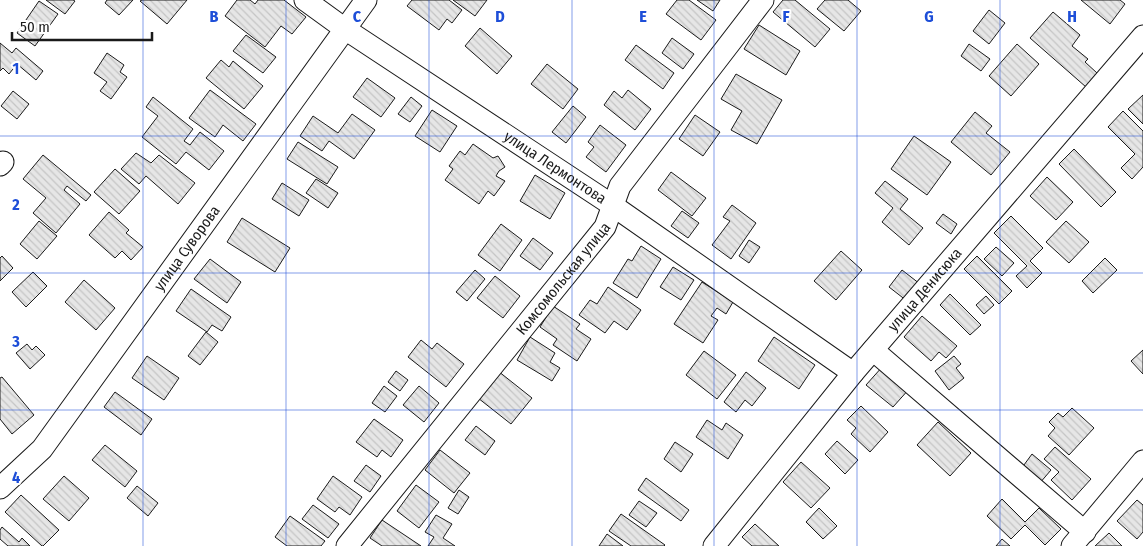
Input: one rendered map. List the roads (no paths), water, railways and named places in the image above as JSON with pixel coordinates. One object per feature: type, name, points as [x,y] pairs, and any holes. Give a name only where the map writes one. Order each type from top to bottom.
[{"type":"street","name":"улица Лермонтова","points":[[305,0],[345,29],[612,205],[854,373]]},
{"type":"street","name":"улица Суворова","points":[[0,488],[42,449],[366,0]]},
{"type":"street","name":"Комсомольская улица","points":[[347,546],[605,227],[620,186],[763,0]]},
{"type":"street","name":"улица Денисюка","points":[[714,546],[873,350],[1143,36]]},
{"type":"street","points":[[873,350],[1079,539],[1143,461]]}]
